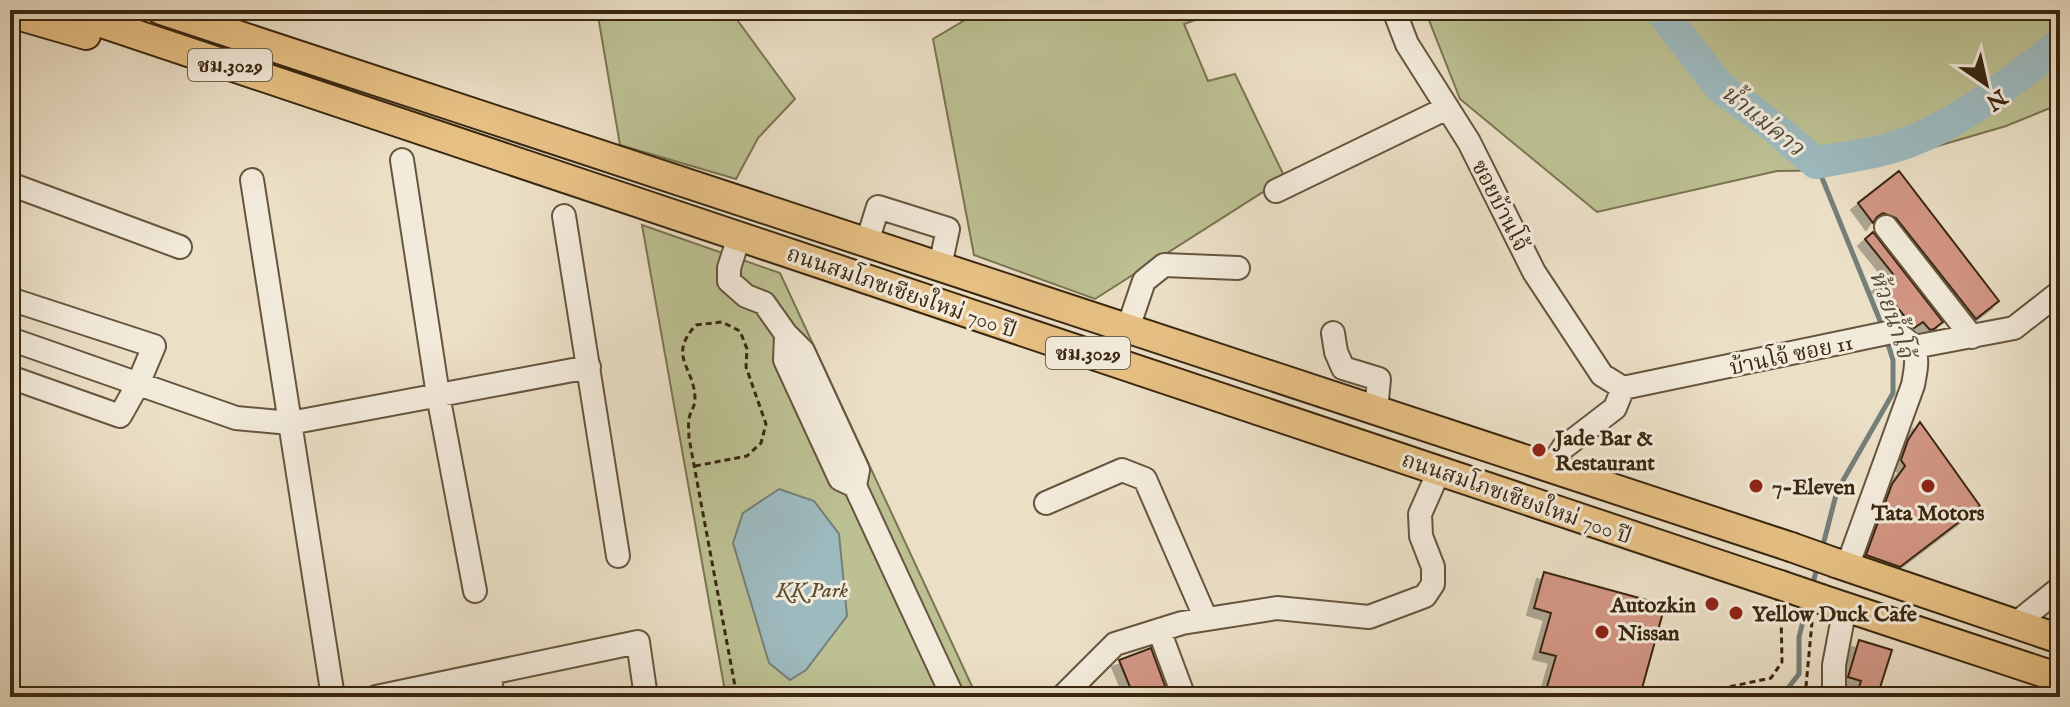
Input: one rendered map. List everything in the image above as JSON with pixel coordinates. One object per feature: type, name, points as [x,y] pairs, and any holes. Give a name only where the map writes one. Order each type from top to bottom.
[{"type":"main road","name":"ถนนสมโภชเชียงใหม่ 700 ปี","points":[[63,10],[1439,471],[1780,596],[1833,603],[2060,678]]},
{"type":"main road","name":"ชม.3029","points":[[10,13],[82,35],[178,48]]},
{"type":"main road","name":"ถนนสมโภชเชียงใหม่ 700 ปี","points":[[172,13],[1791,547],[2060,639]]},
{"type":"street","name":"ซอยบ้านโจ้","points":[[1394,10],[1407,44],[1445,109],[1469,142],[1534,272],[1602,375],[1623,388]]},
{"type":"street","points":[[1276,191],[1445,109]]},
{"type":"street","points":[[402,160],[438,395],[475,591]]},
{"type":"street","points":[[252,180],[333,697]]},
{"type":"street","points":[[10,184],[180,247]]},
{"type":"street","points":[[867,242],[878,207],[948,229],[940,266]]},
{"type":"street","points":[[564,216],[618,556]]},
{"type":"street","points":[[1886,227],[1972,337]]},
{"type":"street","points":[[739,237],[729,268],[729,281],[746,296],[764,303],[786,334],[803,351],[858,470],[855,486],[953,697]]},
{"type":"street","points":[[1128,328],[1144,281],[1164,265],[1238,268]]},
{"type":"street","points":[[1841,565],[1913,385],[1918,361],[1914,347],[2014,328],[2060,292]]},
{"type":"street","points":[[10,299],[154,346],[120,416],[10,377]]},
{"type":"street","points":[[1333,333],[1343,368],[1379,379],[1376,410]]},
{"type":"street","name":"บ้านโจ้ ซอย 11","points":[[1623,388],[1883,334],[1906,338],[1914,347]]},
{"type":"street","points":[[10,339],[236,418],[290,423],[589,367]]},
{"type":"street","points":[[1550,468],[1563,448],[1615,408],[1623,388]]},
{"type":"street","points":[[1046,503],[1122,470],[1145,479],[1206,619]]},
{"type":"street","points":[[1062,697],[1115,644],[1159,630],[1277,608],[1369,617],[1425,596],[1433,584],[1433,567],[1421,536],[1420,514],[1439,471]]},
{"type":"street","points":[[2014,625],[2060,588]]},
{"type":"street","points":[[1833,603],[1834,697]]},
{"type":"street","points":[[1159,630],[1184,697]]},
{"type":"street","points":[[376,697],[638,642],[646,697]]},
{"type":"street","points":[[489,674],[493,697]]},
{"type":"path","points":[[695,466],[747,456],[761,443],[766,424],[746,367],[747,349],[740,331],[722,322],[696,325],[683,339],[682,352],[694,391],[689,438],[737,697]]},
{"type":"path","points":[[1681,697],[1771,678],[1782,662],[1780,596]]},
{"type":"path","points":[[1805,697],[1811,626]]},
{"type":"green space","points":[[597,10],[748,10],[738,21],[795,99],[758,138],[736,179],[620,145]]},
{"type":"green space","points":[[982,10],[1222,10],[1184,24],[1208,81],[1235,74],[1285,178],[1095,299],[974,255],[933,39]]},
{"type":"green space","points":[[1425,10],[2060,10],[2060,104],[2006,126],[1856,170],[1777,171],[1597,212],[1460,99]]},
{"type":"green space","name":"KK Park","points":[[642,225],[780,273],[977,697],[726,697]]},
{"type":"water","points":[[779,489],[814,501],[839,534],[847,616],[806,670],[790,680],[769,663],[733,543],[743,513]]},
{"type":"building","points":[[1899,171],[1999,301],[1976,319],[1896,218],[1883,213],[1873,223],[1858,203]]},
{"type":"building","points":[[1873,232],[1943,322],[1934,329],[1930,330],[1923,322],[1914,328],[1879,285],[1893,274],[1865,239]]},
{"type":"building","name":"Tata Motors","points":[[1920,422],[1980,506],[1900,567],[1866,555],[1892,484],[1905,466],[1901,460],[1908,440]]},
{"type":"building","name":"Nissan","points":[[1544,572],[1665,605],[1641,692],[1622,687],[1620,697],[1544,697],[1556,656],[1540,652],[1551,613],[1534,608]]},
{"type":"building","points":[[1859,640],[1892,650],[1877,697],[1856,697],[1861,681],[1848,677]]},
{"type":"building","points":[[1151,648],[1169,697],[1134,697],[1119,660]]},
{"type":"waterway","name":"น้ำแม่คาว","points":[[1660,10],[1719,86],[1816,163],[1890,148],[1934,131],[1979,104],[2060,44]]},
{"type":"waterway","name":"ห้วยน้ำโจ้","points":[[1816,163],[1883,328]]},
{"type":"waterway","name":"ห้วยน้ำโจ้","points":[[1822,549],[1837,491],[1893,393],[1893,360],[1886,338]]},
{"type":"waterway","name":"ห้วยน้ำโจ้","points":[[1812,588],[1817,567]]},
{"type":"waterway","name":"ห้วยน้ำโจ้","points":[[1781,697],[1799,674],[1799,637],[1807,606]]},
{"type":"place","name":"Jade Bar & Restaurant","points":[[1539,450]]},
{"type":"place","name":"7-Eleven","points":[[1756,486]]},
{"type":"place","name":"Tata Motors","points":[[1928,486]]},
{"type":"place","name":"Autozkin","points":[[1712,604]]},
{"type":"place","name":"Yellow Duck Cafe","points":[[1736,613]]},
{"type":"place","name":"Nissan","points":[[1602,632]]}]
